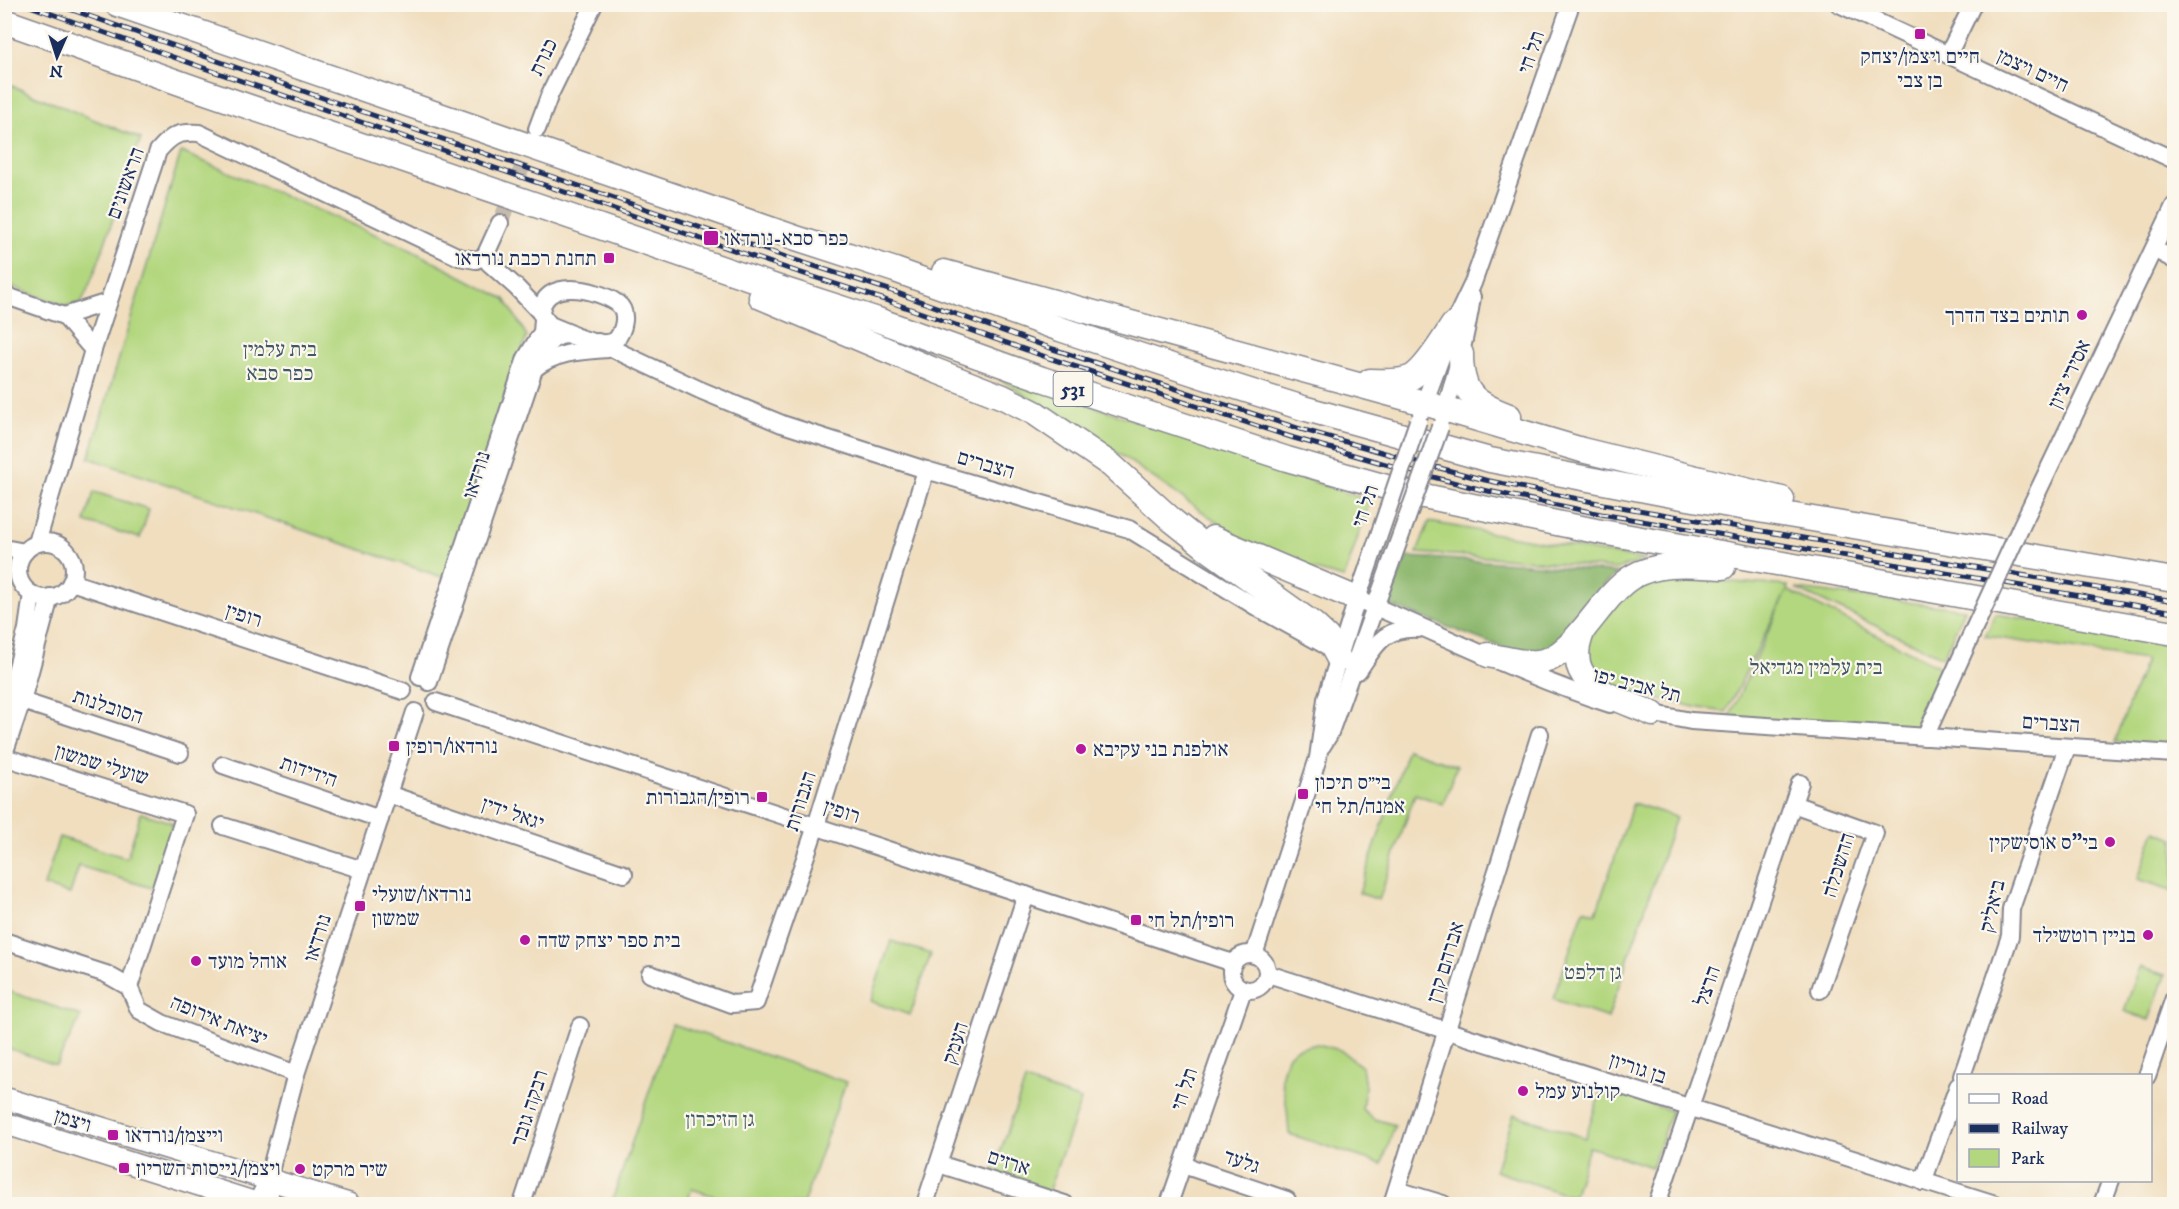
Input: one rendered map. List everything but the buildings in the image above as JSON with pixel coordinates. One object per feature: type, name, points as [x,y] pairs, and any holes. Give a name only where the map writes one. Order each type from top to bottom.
[{"type":"highway","name":"531","points":[[117,4],[647,187],[896,270],[1060,329],[1303,408],[1418,441],[1490,460],[1606,484],[2175,580]]},
{"type":"highway","points":[[148,4],[294,66]]},
{"type":"highway","name":"531","points":[[4,21],[197,89],[878,320],[1086,394],[1287,459],[1404,492],[1607,533],[2175,633]]},
{"type":"highway","points":[[4,27],[197,89]]},
{"type":"highway","points":[[647,187],[947,273],[1337,380],[1432,415],[2024,555]]},
{"type":"highway","points":[[583,221],[934,370],[1011,400],[1035,413],[1111,465],[1174,513],[1215,540],[1365,602]]},
{"type":"highway","points":[[1337,380],[1386,381],[1412,377],[1421,369],[1453,325]]},
{"type":"highway","points":[[1461,354],[1461,373],[1464,385],[1472,397],[1488,407],[1577,441],[1679,475]]},
{"type":"highway","points":[[1111,465],[1200,542],[1321,631],[1332,644],[1337,664]]},
{"type":"highway","points":[[1488,655],[1529,662],[1547,661],[1562,652],[1617,588],[1633,577],[1651,570],[1675,566],[1761,571],[1962,596]]},
{"type":"highway","points":[[1586,624],[1576,655],[1583,678],[1601,691],[1653,714]]},
{"type":"main road","name":"ויצמן","points":[[4,1098],[349,1204]]},
{"type":"main road","name":"ויצמן","points":[[4,1123],[260,1204]]},
{"type":"street","name":"כנרת","points":[[537,129],[550,94],[594,4]]},
{"type":"street","name":"תל חי","points":[[1320,750],[1323,712],[1337,664],[1407,518],[1453,325],[1473,283],[1571,4]]},
{"type":"street","name":"חיים ויצמן","points":[[1839,4],[2175,160]]},
{"type":"street","points":[[1948,55],[1973,4]]},
{"type":"street","name":"הראשונים","points":[[31,548],[158,151],[170,136],[186,132],[199,133],[459,257],[476,260],[485,256]]},
{"type":"street","name":"אסירי ציון","points":[[1925,737],[2020,529],[2175,206]]},
{"type":"street","points":[[500,223],[485,256],[489,263],[516,287],[542,316]]},
{"type":"street","points":[[2154,249],[2175,260]]},
{"type":"street","name":"תל חי","points":[[1254,955],[1320,750],[1329,735],[1347,686],[1387,512],[1461,354],[1468,327],[1473,283]]},
{"type":"street","points":[[516,287],[550,296],[556,291],[573,288],[617,304],[624,316],[624,325],[620,334],[612,342],[586,351],[548,358],[533,370]]},
{"type":"street","points":[[4,295],[64,316],[93,350]]},
{"type":"street","name":"נורדאו","points":[[424,680],[446,591],[526,358],[542,332],[543,304],[550,296]]},
{"type":"street","points":[[64,316],[108,303]]},
{"type":"street","name":"הצברים","points":[[542,316],[556,329],[605,345],[700,390],[802,430],[926,470],[1109,522],[1139,534],[1258,608],[1320,642],[1337,664]]},
{"type":"street","name":"נורדאו","points":[[424,680],[502,470],[533,370],[546,345],[559,336],[572,334]]},
{"type":"street","name":"הגבורות","points":[[650,974],[732,1004],[756,1002],[816,826],[926,470]]},
{"type":"street","points":[[4,548],[31,548],[55,543],[70,555],[74,573],[66,589],[50,597],[40,597],[24,587],[18,570],[20,560],[31,548]]},
{"type":"street","name":"רופין","points":[[71,582],[403,691]]},
{"type":"street","points":[[4,717],[27,629],[32,594]]},
{"type":"street","points":[[4,756],[22,701],[50,597]]},
{"type":"street","name":"תל אביב יפו","points":[[1365,602],[1514,668],[1617,706],[1691,722],[1925,737]]},
{"type":"street","points":[[1347,686],[1386,635],[1401,628],[1425,629]]},
{"type":"street","points":[[424,680],[436,691],[435,702],[425,712],[415,712],[403,702],[403,691],[409,682],[424,680]]},
{"type":"street","name":"הסובלנות","points":[[22,701],[180,753]]},
{"type":"street","name":"רופין","points":[[435,702],[1233,963]]},
{"type":"street","name":"נורדאו","points":[[260,1204],[296,1074],[415,712]]},
{"type":"street","name":"אברהם קרן","points":[[1395,1197],[1540,734]]},
{"type":"street","name":"הצברים","points":[[1925,737],[2175,754]]},
{"type":"street","name":"ביאליק","points":[[1963,1074],[2010,936],[2011,909],[2067,747]]},
{"type":"street","name":"שועלי שמשון","points":[[4,756],[185,813],[129,987]]},
{"type":"street","name":"הידידות","points":[[223,765],[380,819]]},
{"type":"street","name":"הרצל","points":[[1657,1204],[1800,783]]},
{"type":"street","name":"יגאל ידין","points":[[388,794],[624,874]]},
{"type":"street","name":"ההשכלה","points":[[1793,804],[1875,832],[1820,990]]},
{"type":"street","points":[[223,826],[363,870]]},
{"type":"street","name":"העמק","points":[[925,1204],[1026,895]]},
{"type":"street","points":[[4,941],[106,974],[129,987]]},
{"type":"street","points":[[1254,955],[1264,961],[1268,974],[1256,990],[1243,990],[1233,981],[1231,969],[1233,963],[1241,956],[1254,955]]},
{"type":"street","name":"בן גוריון","points":[[1268,974],[1995,1204]]},
{"type":"street","name":"יציאת אירופה","points":[[129,987],[139,1010],[162,1023],[296,1074]]},
{"type":"street","name":"תל חי","points":[[1169,1204],[1243,990]]},
{"type":"street","points":[[2148,1074],[2175,998]]},
{"type":"street","name":"רבקה גובר","points":[[522,1204],[580,1026]]},
{"type":"street","points":[[1923,1182],[1957,1091]]},
{"type":"street","name":"ארזים","points":[[939,1164],[1065,1204]]},
{"type":"street","name":"גלעד","points":[[1183,1165],[1287,1200]]},
{"type":"street","points":[[2102,1204],[2109,1182]]},
{"type":"street","points":[[1937,1204],[1943,1188]]},
{"type":"street","points":[[1395,1197],[1443,1204]]},
{"type":"green space","points":[[5,83],[141,139],[98,263],[81,303],[65,306],[5,284]]},
{"type":"green space","name":"בית עלמין כפר סבא","points":[[181,152],[405,247],[505,299],[527,336],[445,578],[89,458]]},
{"type":"green space","points":[[982,368],[1370,501],[1344,578],[1308,568],[1246,542],[1122,456]]},
{"type":"green space","points":[[94,492],[149,509],[140,538],[85,522]]},
{"type":"green space","points":[[1429,522],[1646,560],[1616,569],[1504,558],[1417,553]]},
{"type":"green space","points":[[1407,557],[1517,563],[1619,573],[1603,586],[1557,642],[1542,653],[1514,652],[1387,604]]},
{"type":"green space","name":"בית עלמין מגדיאל","points":[[1661,577],[1788,586],[1787,590],[1940,667],[1917,730],[1729,718],[1786,592],[1726,712],[1659,699],[1594,678],[1585,643],[1619,601],[1638,587]]},
{"type":"green space","points":[[1796,589],[1965,609],[1943,657]]},
{"type":"green space","points":[[1996,614],[2174,644],[2174,747],[2115,742],[2145,660],[1985,636]]},
{"type":"green space","points":[[1408,749],[1457,766],[1443,804],[1415,794],[1379,900],[1359,893]]},
{"type":"green space","name":"גן דלפט","points":[[1633,803],[1676,817],[1608,1018],[1553,999],[1584,909],[1596,913]]},
{"type":"green space","points":[[141,813],[173,823],[152,888],[79,866],[70,894],[44,886],[59,837],[127,858]]},
{"type":"green space","points":[[2155,831],[2174,838],[2174,891],[2138,879]]},
{"type":"green space","points":[[891,941],[931,954],[910,1015],[870,1001]]},
{"type":"green space","points":[[2140,967],[2165,975],[2149,1020],[2124,1011]]},
{"type":"green space","points":[[5,990],[81,1016],[56,1065],[5,1047]]},
{"type":"green space","name":"גן הזיכרון","points":[[672,1024],[846,1082],[803,1204],[739,1204],[692,1189],[686,1204],[611,1204]]},
{"type":"green space","points":[[1317,1044],[1340,1050],[1362,1067],[1365,1087],[1362,1109],[1374,1119],[1395,1125],[1382,1164],[1289,1134],[1281,1078],[1287,1057],[1296,1049]]},
{"type":"green space","points":[[1025,1081],[1081,1100],[1048,1192],[993,1172]]},
{"type":"green space","points":[[1602,1088],[1671,1111],[1652,1167],[1589,1147],[1573,1197],[1495,1171],[1514,1114],[1585,1138]]},
{"type":"tunnel","points":[[500,223],[534,137]]},
{"type":"railway","points":[[24,4],[1049,358],[1294,438],[1410,471],[1483,490],[1601,514],[2174,612]]},
{"type":"railway","points":[[55,4],[789,258],[889,290],[1053,349],[1297,428],[1413,461],[1485,480],[1603,504],[2174,601]]},
{"type":"place","name":"חיים ויצמן/יצחק בן צבי","points":[[1920,34]]},
{"type":"place","name":"כפר סבא-נורדאו","points":[[711,238]]},
{"type":"place","name":"תחנת רכבת נורדאו","points":[[609,258]]},
{"type":"place","name":"תותים בצד הדרך","points":[[2082,315]]},
{"type":"place","name":"נורדאו/רופין","points":[[394,746]]},
{"type":"place","name":"אולפנת בני עקיבא","points":[[1081,749]]},
{"type":"place","name":"בי״ס תיכון אמנה/תל חי","points":[[1303,794]]},
{"type":"place","name":"רופין/הגבורות","points":[[762,797]]},
{"type":"place","name":"בי\"ס אוסישקין","points":[[2110,842]]},
{"type":"place","name":"נורדאו/שועלי שמשון","points":[[360,906]]},
{"type":"place","name":"רופין/תל חי","points":[[1136,920]]},
{"type":"place","name":"בניין רוטשילד","points":[[2148,935]]},
{"type":"place","name":"בית ספר יצחק שדה","points":[[525,940]]},
{"type":"place","name":"אוהל מועד","points":[[196,961]]},
{"type":"place","name":"קולנוע עמל","points":[[1523,1091]]},
{"type":"place","name":"וייצמן/נורדאו","points":[[113,1135]]},
{"type":"place","name":"ויצמן/גייסות השריון","points":[[124,1168]]},
{"type":"place","name":"שיר מרקט","points":[[300,1169]]}]
